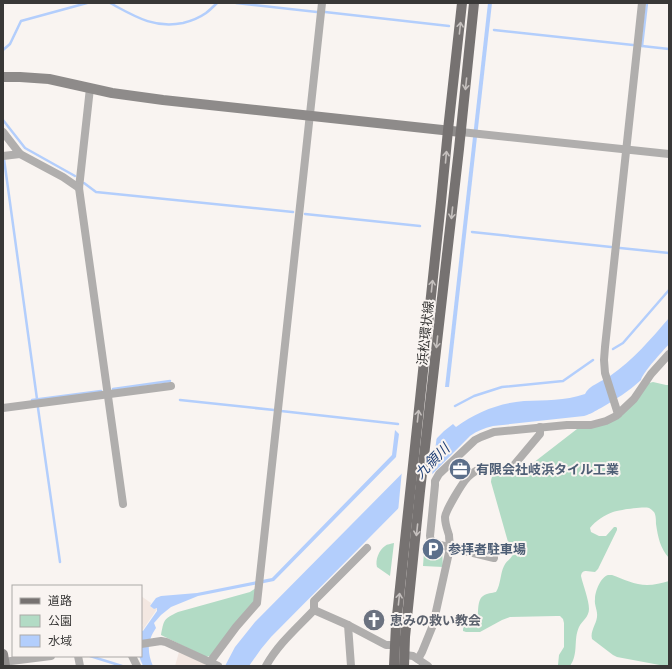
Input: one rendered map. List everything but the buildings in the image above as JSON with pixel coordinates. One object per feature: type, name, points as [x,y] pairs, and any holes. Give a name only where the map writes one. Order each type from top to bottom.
[{"type":"main road","name":"浜松環状線","points":[[394,666],[409,502],[462,3]]},
{"type":"main road","name":"浜松環状線","points":[[404,666],[420,491],[461,132],[474,3]]},
{"type":"street","points":[[214,664],[212,658],[257,603],[322,3]]},
{"type":"street","points":[[618,414],[605,373],[604,347],[642,3]]},
{"type":"street","points":[[3,77],[49,79],[112,93],[157,99],[669,154]]},
{"type":"street","points":[[90,88],[79,188],[123,504]]},
{"type":"street","points":[[3,132],[20,154],[63,177],[79,188]]},
{"type":"street","points":[[3,156],[20,154]]},
{"type":"street","points":[[494,558],[432,543],[430,536],[437,477],[481,436],[494,432],[540,427],[596,424],[611,419],[634,399],[651,374],[669,354]]},
{"type":"street","points":[[3,408],[171,386]]},
{"type":"street","points":[[418,659],[433,625],[450,548],[445,524],[445,516],[448,508],[467,478],[478,470],[485,468],[504,470],[509,469],[514,465],[540,434],[540,427]]},
{"type":"street","points":[[266,666],[280,645],[314,610],[314,601],[367,548]]},
{"type":"street","points":[[314,610],[348,625],[386,645],[395,645]]},
{"type":"street","points":[[348,625],[351,666]]},
{"type":"street","points":[[142,644],[161,640],[214,664]]},
{"type":"street","points":[[405,655],[413,656],[428,666]]},
{"type":"street","points":[[4,661],[42,657]]},
{"type":"street","points":[[132,657],[137,666]]},
{"type":"shaded area","points":[[142,597],[151,603],[150,606],[157,609],[142,631]]},
{"type":"shaded area","points":[[179,652],[209,666],[175,666]]},
{"type":"green space","points":[[653,382],[669,385],[669,558],[663,550],[660,542],[655,513],[650,508],[626,509],[613,512],[600,518],[592,525],[590,528],[591,532],[599,536],[606,536],[614,527],[617,528],[617,530],[598,569],[595,572],[584,571],[581,576],[588,601],[589,612],[577,632],[573,661],[570,666],[558,666],[559,655],[564,647],[564,623],[560,616],[510,617],[480,632],[463,631],[464,626],[472,627],[477,625],[479,602],[481,598],[486,594],[496,592],[504,566],[512,556],[491,482],[493,475],[498,472],[512,474],[524,470],[577,429],[602,425],[649,383]]},
{"type":"green space","points":[[394,543],[390,576],[377,567],[377,558],[383,548]]},
{"type":"green space","points":[[442,550],[443,567],[423,566],[424,552]]},
{"type":"green space","points":[[608,575],[643,585],[652,585],[669,581],[669,665],[665,666],[617,657],[592,639],[592,633],[597,617],[595,601],[596,592],[603,578]]},
{"type":"green space","points":[[256,588],[254,602],[210,656],[206,657],[161,635],[165,620],[173,614],[250,592]]},
{"type":"water","points":[[488,3],[492,3],[449,387],[445,387]]},
{"type":"water","name":"九領川","points":[[669,318],[669,344],[642,376],[641,380],[631,388],[601,408],[584,416],[493,426],[470,436],[271,637],[249,666],[225,666],[235,647],[255,622],[444,431],[453,424],[456,427],[472,417],[497,406],[524,401],[562,399],[585,394],[592,386],[610,376],[634,356]]},
{"type":"water","points":[[395,430],[399,434],[396,457],[274,581],[198,596],[171,607],[161,615],[154,623],[156,628],[151,637],[149,647],[153,666],[143,666],[139,657],[142,657],[142,630],[157,611],[157,608],[154,609],[150,606],[156,598],[161,596],[197,593],[272,578],[392,455]]},
{"type":"pier","points":[[437,435],[432,476],[398,512],[402,470]]},
{"type":"waterway","points":[[3,50],[10,44],[21,21],[87,3]]},
{"type":"waterway","points":[[110,3],[136,17],[153,23],[163,24],[183,23],[198,18],[217,3]]},
{"type":"waterway","points":[[236,3],[317,12]]},
{"type":"waterway","points":[[642,46],[647,3]]},
{"type":"waterway","points":[[325,12],[449,26]]},
{"type":"waterway","points":[[494,30],[633,45]]},
{"type":"waterway","points":[[642,46],[669,49]]},
{"type":"waterway","points":[[3,120],[25,148],[75,176]]},
{"type":"waterway","points":[[4,159],[37,399]]},
{"type":"waterway","points":[[84,183],[96,192],[293,212]]},
{"type":"waterway","points":[[305,214],[420,226]]},
{"type":"waterway","points":[[472,232],[611,247]]},
{"type":"waterway","points":[[620,248],[669,253]]},
{"type":"waterway","points":[[613,349],[623,343],[669,290]]},
{"type":"waterway","points":[[455,406],[474,396],[502,387],[563,381],[593,360]]},
{"type":"waterway","points":[[113,389],[170,381]]},
{"type":"waterway","points":[[32,400],[101,391]]},
{"type":"waterway","points":[[180,400],[274,410]]},
{"type":"waterway","points":[[38,408],[60,562]]},
{"type":"waterway","points":[[281,411],[398,424]]},
{"type":"waterway","points":[[93,657],[122,666]]},
{"type":"place","name":"有限会社岐浜タイル工業","points":[[460,469]]},
{"type":"place","name":"参拝者駐車場","points":[[433,549]]},
{"type":"place","name":"恵みの救い教会","points":[[374,620]]}]
